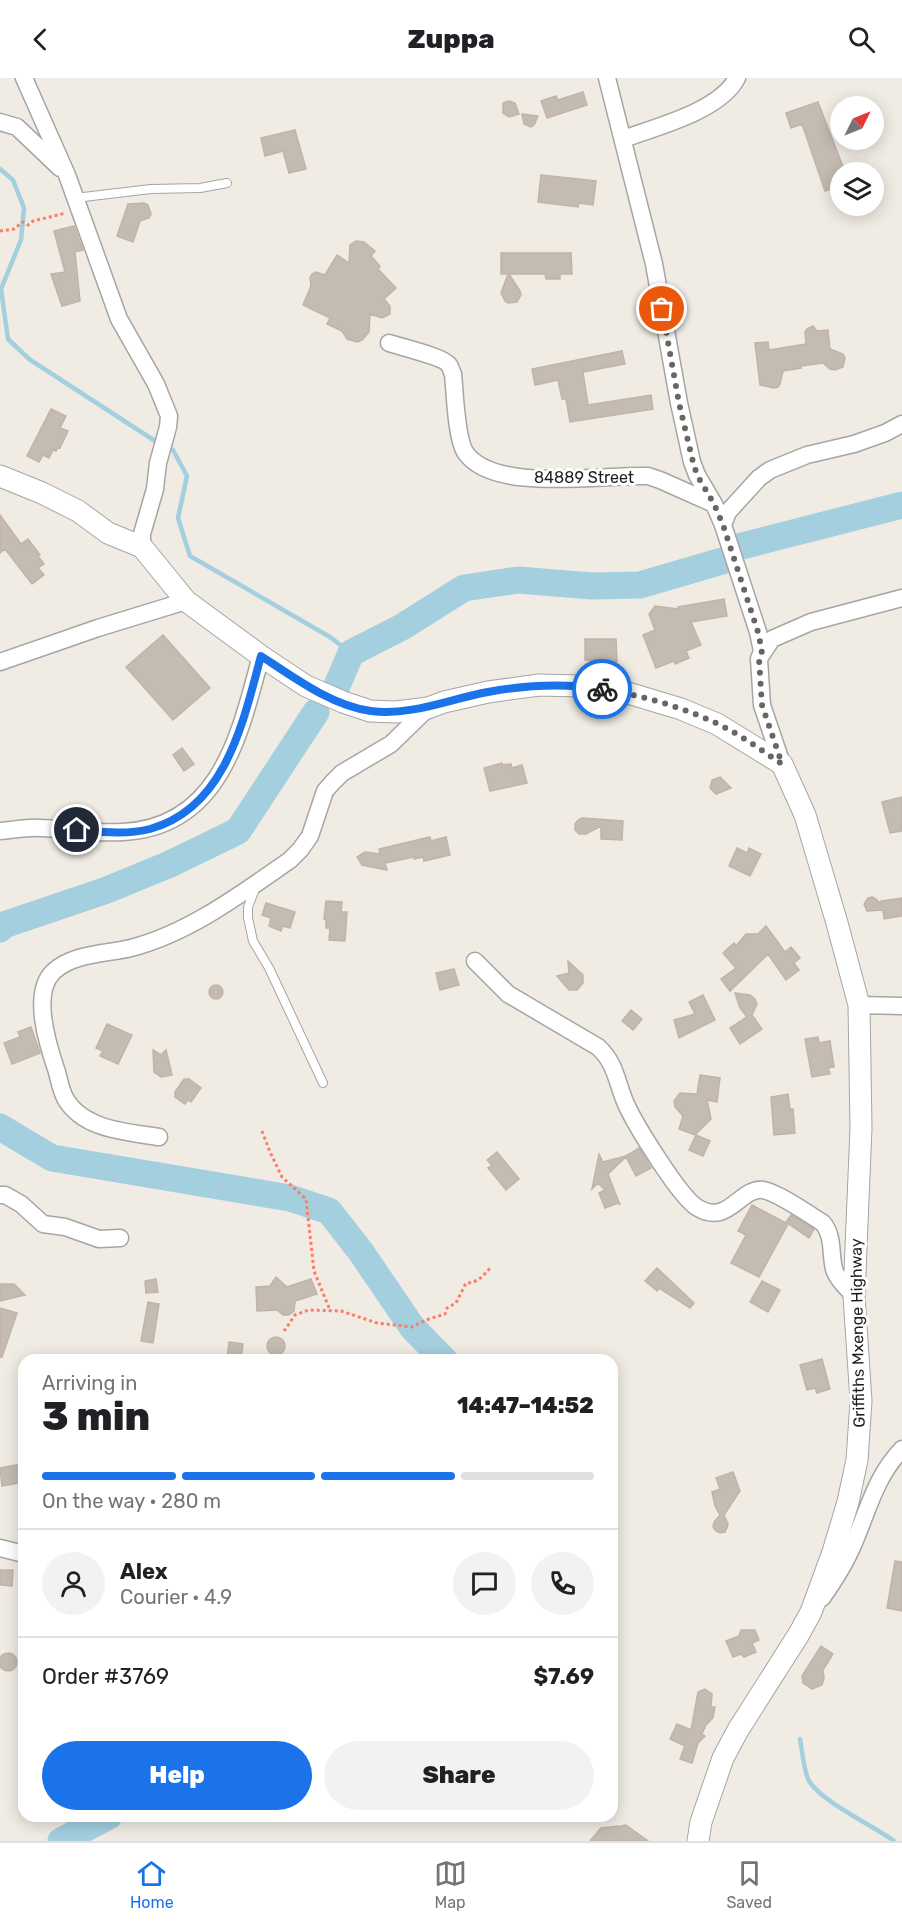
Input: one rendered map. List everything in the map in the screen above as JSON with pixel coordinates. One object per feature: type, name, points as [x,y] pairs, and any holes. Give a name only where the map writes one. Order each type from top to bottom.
[{"type":"street","points":[[24,78],[67,175],[119,319],[156,384],[169,416],[158,463],[155,489],[142,534],[142,547]]},
{"type":"street","points":[[607,78],[654,264],[679,403],[693,462],[697,475],[723,525],[758,632],[762,651],[759,659],[762,705],[782,764]]},
{"type":"street","points":[[623,139],[701,110],[733,86],[737,78]]},
{"type":"street","points":[[0,122],[17,127],[67,175]]},
{"type":"street","name":"84889 Street","points":[[389,343],[435,356],[449,365],[453,374],[460,440],[464,451],[482,468],[513,476],[558,479],[648,476],[714,504]]},
{"type":"street","points":[[723,525],[728,512],[759,478],[770,470],[807,455],[854,444],[902,424]]},
{"type":"street","points":[[0,476],[42,493],[78,511],[108,533],[142,547],[186,601],[306,686],[343,702],[370,711],[396,712],[428,708],[488,692],[539,685],[581,686],[628,693],[681,709],[717,724],[782,764]]},
{"type":"street","points":[[759,659],[772,639],[811,622],[902,598]]},
{"type":"street","points":[[0,662],[186,601]]},
{"type":"street","points":[[0,831],[39,827],[97,832],[138,831],[152,828],[189,810],[207,792],[224,767],[245,716],[261,656]]},
{"type":"street","points":[[159,1137],[120,1131],[89,1121],[76,1111],[66,1098],[55,1068],[44,1024],[41,1005],[46,982],[54,971],[69,962],[103,952],[134,947],[187,925],[290,860],[310,836],[325,791],[332,783],[342,774],[391,744],[428,708]]},
{"type":"street","name":"Griffiths Mxenge Highway","points":[[698,1841],[701,1822],[723,1758],[811,1612],[833,1552],[848,1502],[857,1460],[861,1401],[854,1296],[861,1128],[859,1005],[805,815],[782,764]]},
{"type":"street","points":[[474,962],[508,994],[606,1054],[626,1103],[688,1201],[707,1212],[716,1213],[722,1212],[755,1190],[763,1190],[779,1197],[823,1223],[827,1228],[835,1272],[854,1296]]},
{"type":"street","points":[[859,1005],[902,1006]]},
{"type":"street","points":[[0,1195],[5,1195],[21,1204],[43,1224],[65,1227],[99,1239],[120,1238]]},
{"type":"street","points":[[811,1612],[842,1568],[881,1475],[902,1449]]},
{"type":"street","points":[[0,1548],[18,1552]]},
{"type":"lane","points":[[77,203],[151,189],[200,188],[227,183]]},
{"type":"lane","points":[[259,881],[252,893],[248,908],[253,941],[269,968],[323,1083]]},
{"type":"path","points":[[0,231],[14,229],[23,222],[28,225],[77,203]]},
{"type":"path","points":[[262,1131],[282,1177],[306,1198],[314,1271],[330,1311]]},
{"type":"path","points":[[284,1331],[295,1315],[309,1310],[341,1311],[377,1323],[412,1327],[445,1314],[447,1308],[456,1302],[466,1283],[472,1283],[483,1277],[491,1267]]},
{"type":"building","points":[[583,92],[587,105],[547,118],[541,101],[556,96],[558,100]]},
{"type":"building","points":[[509,101],[515,103],[519,114],[509,117],[503,113],[503,103]]},
{"type":"building","points":[[818,102],[830,133],[830,150],[837,150],[841,162],[830,162],[830,189],[825,191],[802,124],[791,128],[786,113]]},
{"type":"building","points":[[522,114],[538,116],[534,125],[531,127],[524,124]]},
{"type":"building","points":[[295,130],[306,169],[289,173],[283,151],[265,156],[261,138]]},
{"type":"building","points":[[541,175],[596,181],[593,205],[579,203],[578,207],[538,202]]},
{"type":"building","points":[[128,204],[148,205],[151,214],[149,218],[140,221],[133,242],[117,236]]},
{"type":"building","points":[[74,226],[83,250],[75,252],[80,301],[62,306],[51,274],[65,272],[54,231]]},
{"type":"building","points":[[356,241],[364,242],[375,251],[371,256],[380,266],[378,269],[396,288],[384,299],[390,306],[390,314],[382,318],[370,314],[369,332],[357,342],[347,339],[342,331],[327,324],[330,318],[303,305],[311,286],[312,274],[316,272],[325,275],[337,255],[349,263],[350,245]]},
{"type":"building","points":[[501,253],[571,253],[572,274],[560,274],[560,279],[546,279],[545,274],[509,274],[521,295],[517,302],[508,303],[501,293],[508,274],[501,274]]},
{"type":"building","points":[[813,326],[817,331],[828,330],[830,349],[843,354],[845,358],[843,367],[830,369],[823,363],[801,366],[801,368],[783,371],[778,387],[760,385],[755,343],[768,342],[769,350],[806,344],[805,332]]},
{"type":"building","points":[[622,351],[625,364],[583,372],[588,405],[651,395],[653,409],[570,422],[566,399],[562,399],[558,380],[535,385],[532,369]]},
{"type":"building","points":[[51,409],[66,416],[60,428],[68,431],[60,448],[53,450],[49,458],[43,455],[39,462],[27,456]]},
{"type":"building","points":[[0,515],[21,544],[28,539],[40,555],[38,556],[44,564],[38,568],[44,575],[32,584],[5,549],[0,553]]},
{"type":"building","points":[[724,599],[727,616],[691,622],[701,645],[686,651],[689,658],[656,668],[643,635],[655,630],[649,614],[655,606],[678,609],[678,607]]},
{"type":"building","points":[[163,635],[210,688],[173,720],[126,667]]},
{"type":"building","points":[[585,639],[616,639],[617,662],[585,660]]},
{"type":"building","points":[[182,748],[194,764],[184,771],[173,755]]},
{"type":"building","points":[[502,763],[502,765],[511,764],[512,768],[522,765],[527,783],[490,791],[484,768]]},
{"type":"building","points":[[720,777],[731,788],[716,794],[710,788],[712,780]]},
{"type":"building","points":[[902,797],[902,831],[890,833],[882,802]]},
{"type":"building","points":[[582,818],[623,821],[622,840],[601,839],[601,826],[586,834],[579,834],[575,830],[575,824]]},
{"type":"building","points":[[430,837],[431,841],[446,837],[450,855],[424,861],[423,857],[414,859],[414,857],[385,863],[387,870],[362,865],[357,857],[365,852],[380,854],[379,849]]},
{"type":"building","points":[[737,848],[747,853],[749,848],[761,854],[750,876],[729,866]]},
{"type":"building","points":[[872,897],[882,905],[881,901],[902,898],[902,916],[884,919],[883,910],[867,911],[864,904],[868,898]]},
{"type":"building","points":[[326,901],[342,902],[341,912],[347,912],[345,941],[329,940],[330,928],[326,928],[324,919]]},
{"type":"building","points":[[266,903],[295,912],[290,928],[283,926],[281,931],[269,926],[271,918],[262,915]]},
{"type":"building","points":[[766,926],[785,952],[791,947],[800,958],[794,963],[799,970],[786,980],[768,954],[730,991],[721,979],[736,968],[723,953],[734,943],[736,946],[746,934],[758,934]]},
{"type":"building","points":[[568,961],[583,975],[583,983],[577,990],[569,990],[557,976],[569,973]]},
{"type":"building","points":[[454,969],[459,985],[440,990],[436,973]]},
{"type":"building","points":[[216,985],[221,987],[223,992],[221,997],[216,999],[211,997],[209,992],[211,987]]},
{"type":"building","points":[[735,993],[750,995],[755,999],[757,1004],[752,1015],[762,1029],[740,1044],[730,1028],[747,1017],[740,1008]]},
{"type":"building","points":[[703,995],[715,1020],[679,1038],[674,1020],[695,1014],[689,1002]]},
{"type":"building","points":[[631,1010],[642,1019],[633,1030],[622,1021]]},
{"type":"building","points":[[107,1024],[132,1035],[118,1064],[100,1056],[103,1051],[96,1048]]},
{"type":"building","points":[[31,1027],[40,1053],[12,1064],[4,1043],[20,1037],[18,1032]]},
{"type":"building","points":[[818,1037],[819,1043],[830,1041],[834,1067],[828,1068],[830,1074],[812,1077],[805,1039]]},
{"type":"building","points":[[153,1050],[161,1055],[166,1050],[172,1075],[161,1077],[154,1072]]},
{"type":"building","points":[[700,1075],[720,1078],[717,1102],[707,1100],[711,1119],[695,1135],[679,1129],[683,1116],[675,1107],[674,1101],[680,1093],[697,1094]]},
{"type":"building","points":[[184,1079],[189,1079],[201,1088],[191,1102],[188,1100],[185,1104],[175,1097],[175,1092]]},
{"type":"building","points":[[788,1094],[790,1109],[793,1109],[795,1133],[774,1135],[771,1097]]},
{"type":"building","points":[[696,1135],[710,1141],[703,1156],[689,1150]]},
{"type":"building","points":[[639,1148],[651,1168],[636,1176],[626,1157],[608,1174],[620,1205],[618,1203],[605,1208],[599,1193],[605,1190],[598,1183],[592,1189],[599,1154],[603,1162],[626,1156]]},
{"type":"building","points":[[497,1152],[519,1179],[506,1190],[488,1168],[492,1165],[487,1160]]},
{"type":"building","points":[[752,1205],[788,1224],[759,1277],[731,1263],[746,1235],[738,1231]]},
{"type":"building","points":[[791,1215],[814,1229],[809,1238],[786,1222]]},
{"type":"building","points":[[657,1268],[694,1303],[690,1308],[659,1288],[657,1291],[645,1281]]},
{"type":"building","points":[[276,1277],[287,1287],[311,1279],[317,1294],[295,1301],[294,1311],[289,1315],[283,1315],[277,1310],[257,1311],[256,1287],[270,1286]]},
{"type":"building","points":[[156,1279],[158,1292],[146,1293],[145,1281]]},
{"type":"building","points":[[762,1281],[780,1290],[768,1312],[750,1302]]},
{"type":"building","points":[[0,1284],[14,1284],[25,1295],[0,1301]]},
{"type":"building","points":[[148,1302],[159,1304],[153,1343],[141,1341]]},
{"type":"building","points":[[0,1308],[17,1313],[2,1357],[0,1357]]},
{"type":"building","points":[[276,1337],[284,1343],[284,1349],[279,1354],[270,1352],[267,1346],[270,1340]]},
{"type":"building","points":[[229,1342],[243,1344],[242,1354],[228,1354]]},
{"type":"building","points":[[822,1359],[830,1389],[817,1393],[815,1388],[807,1390],[800,1365]]},
{"type":"building","points":[[18,1465],[18,1483],[2,1486],[0,1468]]},
{"type":"building","points":[[733,1472],[740,1491],[724,1515],[728,1524],[727,1528],[725,1532],[720,1533],[713,1527],[720,1515],[712,1492],[720,1489],[716,1478]]},
{"type":"building","points":[[895,1561],[902,1562],[902,1611],[887,1608]]},
{"type":"building","points":[[0,1570],[13,1570],[12,1586],[0,1585]]},
{"type":"building","points":[[741,1630],[755,1630],[759,1640],[752,1643],[756,1652],[744,1657],[741,1654],[733,1657],[726,1641],[739,1636]]},
{"type":"building","points":[[821,1646],[833,1654],[823,1670],[822,1685],[812,1689],[803,1683],[802,1676]]},
{"type":"building","points":[[8,1653],[14,1656],[17,1662],[14,1668],[8,1671],[2,1668],[-1,1662],[2,1656]]},
{"type":"building","points":[[705,1689],[712,1694],[711,1707],[715,1707],[713,1718],[706,1725],[702,1734],[705,1736],[698,1743],[692,1763],[680,1759],[685,1746],[670,1739],[677,1724],[691,1730],[698,1692]]},
{"type":"building","points":[[626,1825],[648,1841],[590,1841],[601,1828],[618,1826],[619,1828]]},
{"type":"waterway","points":[[0,169],[13,180],[24,208],[21,240],[1,289],[8,339],[29,359],[158,443]]},
{"type":"waterway","points":[[167,448],[173,450],[187,476],[178,518],[190,556],[330,637],[351,653]]},
{"type":"waterway","points":[[738,547],[902,505]]},
{"type":"waterway","points":[[336,688],[351,653],[402,627],[464,588],[518,580],[592,586],[640,585],[722,561]]},
{"type":"waterway","points":[[0,929],[4,925],[107,890],[170,864],[238,831],[316,712]]},
{"type":"waterway","points":[[0,921],[4,925]]},
{"type":"waterway","points":[[0,1127],[52,1158],[290,1198],[329,1211],[361,1252],[412,1327],[438,1354]]},
{"type":"waterway","points":[[800,1739],[804,1767],[815,1789],[836,1805],[894,1841]]},
{"type":"waterway","points":[[61,1841],[97,1822]]},
{"type":"way so far","points":[[602,689],[628,693],[681,709],[717,724],[747,740],[782,764],[762,705],[759,659],[762,651],[758,632],[723,525],[697,475],[693,462],[679,403],[662,309]]},
{"type":"route","points":[[77,830],[122,832],[152,828],[172,820],[199,801],[224,767],[245,716],[261,656],[306,686],[370,711],[396,712],[428,708],[488,692],[539,685],[602,689]]}]
